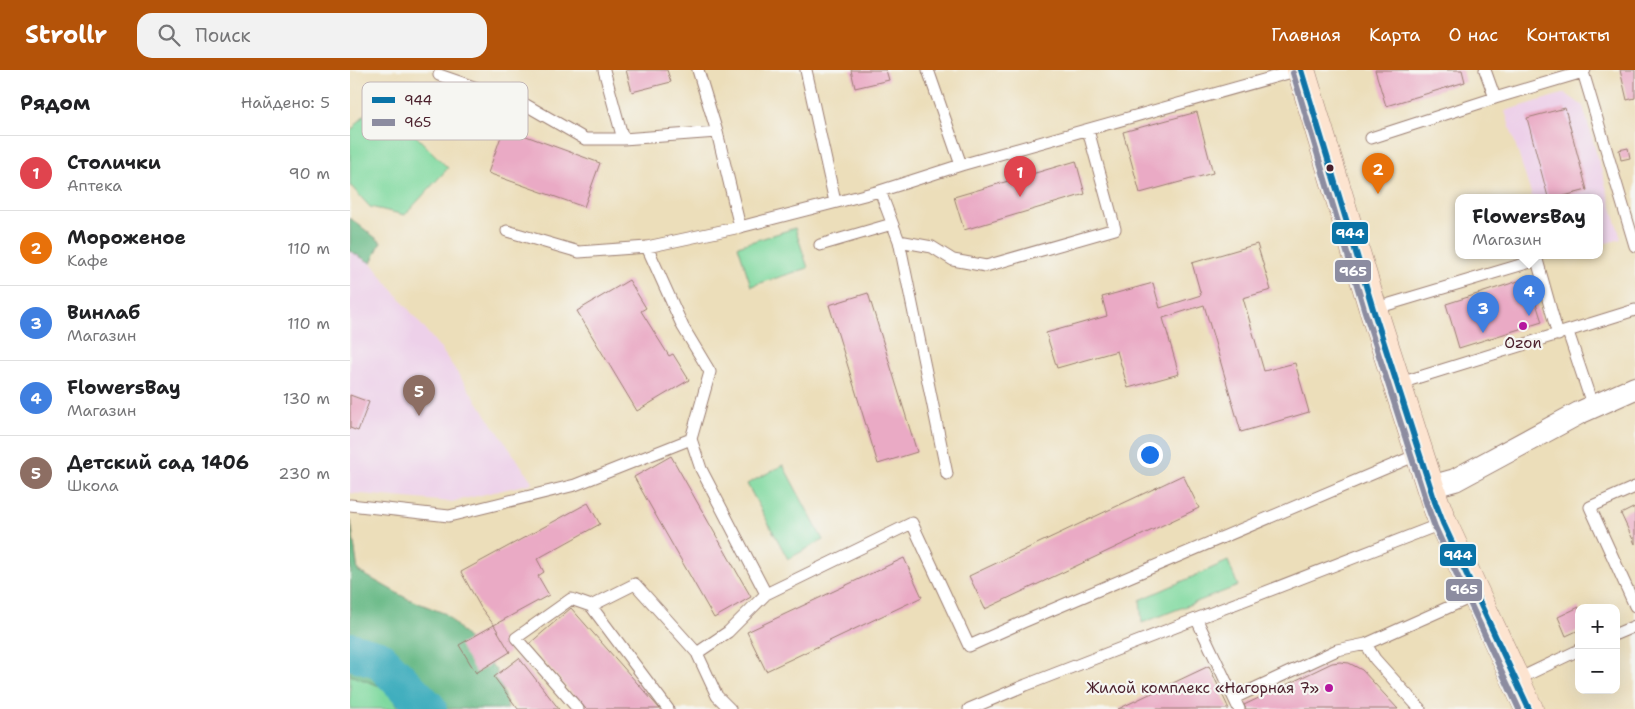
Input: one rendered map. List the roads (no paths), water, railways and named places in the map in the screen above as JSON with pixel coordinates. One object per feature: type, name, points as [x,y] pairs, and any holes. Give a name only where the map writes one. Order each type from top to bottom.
[{"type":"street","points":[[1300,70],[1373,309],[1443,523],[1529,709]]},
{"type":"street","points":[[1430,486],[1455,480],[1593,407],[1635,388]]},
{"type":"lane","points":[[604,70],[623,139]]},
{"type":"lane","points":[[698,70],[718,132],[740,227]]},
{"type":"lane","points":[[806,70],[835,202]]},
{"type":"lane","points":[[928,70],[961,165]]},
{"type":"lane","points":[[507,231],[579,252],[647,247],[740,227],[880,191],[961,165],[1300,70]]},
{"type":"lane","points":[[1484,70],[1495,98]]},
{"type":"lane","points":[[1371,138],[1584,71],[1631,219],[1635,246]]},
{"type":"lane","points":[[439,75],[459,82]]},
{"type":"lane","points":[[528,106],[585,140],[718,132]]},
{"type":"lane","points":[[899,240],[932,247],[953,260],[986,266],[1115,229],[1088,130]]},
{"type":"lane","points":[[880,191],[899,240],[947,474]]},
{"type":"lane","points":[[820,245],[892,224]]},
{"type":"lane","points":[[647,247],[683,327],[710,372],[691,439],[701,469],[766,594]]},
{"type":"lane","points":[[1373,309],[1537,260],[1563,334],[1593,407]]},
{"type":"lane","points":[[1397,384],[1563,334],[1635,310]]},
{"type":"lane","points":[[350,505],[449,516],[575,485],[691,439]]},
{"type":"lane","points":[[696,653],[728,632],[766,594],[912,523],[968,646],[1419,454]]},
{"type":"lane","points":[[1635,488],[1590,507],[1635,606]]},
{"type":"lane","points":[[969,709],[1026,685],[1443,523]]},
{"type":"lane","points":[[591,606],[635,584],[696,653],[717,696],[730,709]]},
{"type":"lane","points":[[1234,698],[1337,650],[1366,644],[1476,595]]},
{"type":"lane","points":[[578,709],[516,638],[571,599],[591,606],[668,709]]},
{"type":"lane","points":[[1197,620],[1239,709]]},
{"type":"lane","points":[[1620,632],[1635,626]]},
{"type":"lane","points":[[1366,644],[1375,660],[1420,709]]},
{"type":"lane","points":[[1516,680],[1575,652]]},
{"type":"waterway","points":[[350,651],[379,659],[428,709]]},
{"type":"place","name":"Мороженое","points":[[1378,194]]},
{"type":"place","name":"Столички","points":[[1020,197]]},
{"type":"place","name":"FlowersBay","points":[[1529,316]]},
{"type":"place","name":"Ozon","points":[[1523,326]]},
{"type":"place","name":"Винлаб","points":[[1483,333]]},
{"type":"place","name":"Детский сад 1406","points":[[419,416]]},
{"type":"place","name":"Жилой комплекс «Нагорная 7»","points":[[1329,688]]}]
